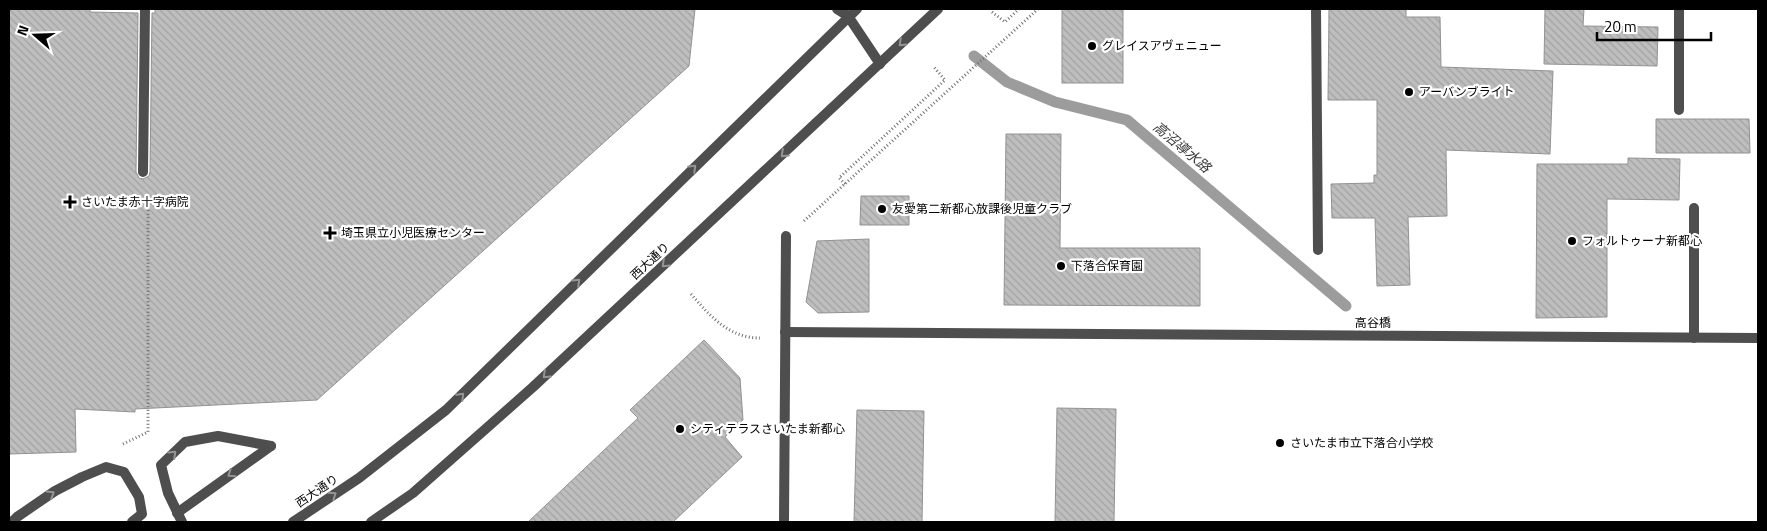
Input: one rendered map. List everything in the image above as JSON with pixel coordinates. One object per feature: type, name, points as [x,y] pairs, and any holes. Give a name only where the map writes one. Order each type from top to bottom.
[{"type":"street","points":[[143,172],[145,9]]},
{"type":"street","points":[[837,9],[848,12],[880,64]]},
{"type":"street","name":"西大通り","points":[[293,522],[359,478],[446,410],[848,12],[857,9]]},
{"type":"street","name":"西大通り","points":[[371,522],[414,493],[533,387],[938,9]]},
{"type":"street","points":[[1316,9],[1318,250]]},
{"type":"street","points":[[1679,110],[1680,9]]},
{"type":"street","points":[[1694,208],[1694,338]]},
{"type":"street","points":[[784,522],[786,236]]},
{"type":"street","name":"高谷橋","points":[[785,332],[1758,338]]},
{"type":"street","points":[[177,513],[272,446],[218,436],[185,442],[161,464],[168,493],[177,513],[182,522]]},
{"type":"street","points":[[12,522],[55,491],[82,476],[106,467],[124,472],[140,497],[142,514],[132,522]]},
{"type":"path","points":[[992,12],[1005,22],[1019,9]]},
{"type":"path","points":[[786,236],[1038,9]]},
{"type":"path","points":[[844,184],[839,178],[945,80],[933,66]]},
{"type":"path","points":[[148,196],[148,432]]},
{"type":"path","points":[[691,294],[715,321],[746,338],[761,338]]},
{"type":"building","name":"埼玉県立小児医療センター","points":[[9,9],[90,9],[90,12],[138,13],[136,172],[139,178],[143,179],[149,176],[150,172],[152,13],[155,13],[155,9],[695,9],[689,66],[317,400],[135,409],[135,412],[75,409],[76,452],[9,454]]},
{"type":"building","name":"グレイスアヴェニュー","points":[[1062,9],[1123,9],[1123,83],[1062,83]]},
{"type":"building","points":[[1329,9],[1406,9],[1406,17],[1440,17],[1441,67],[1553,71],[1550,154],[1446,150],[1447,216],[1408,217],[1410,285],[1377,286],[1375,218],[1332,218],[1331,184],[1374,183],[1374,175],[1377,175],[1377,100],[1328,100]]},
{"type":"building","points":[[1545,9],[1584,9],[1583,26],[1658,27],[1657,66],[1544,64]]},
{"type":"building","points":[[1656,119],[1749,119],[1750,153],[1656,153]]},
{"type":"building","points":[[1006,134],[1061,134],[1060,248],[1200,248],[1200,306],[1004,305]]},
{"type":"building","name":"フォルトゥーナ新都心","points":[[1628,158],[1680,159],[1679,200],[1607,199],[1607,317],[1536,318],[1537,164],[1628,164]]},
{"type":"building","points":[[861,196],[909,196],[909,225],[860,225]]},
{"type":"building","points":[[869,239],[869,312],[818,313],[806,302],[817,241]]},
{"type":"building","name":"シティテラスさいたま新都心","points":[[704,340],[740,378],[743,420],[725,437],[742,457],[673,522],[528,522],[638,418],[630,410]]},
{"type":"building","points":[[1057,408],[1116,409],[1114,522],[1055,522]]},
{"type":"building","points":[[857,410],[924,411],[922,522],[854,522]]},
{"type":"waterway","name":"高沼導水路","points":[[974,56],[1007,82],[1055,102],[1127,120],[1346,306]]},
{"type":"place","name":"グレイスアヴェニュー","points":[[1092,46]]},
{"type":"place","name":"アーバンブライト","points":[[1409,92]]},
{"type":"place","name":"さいたま赤十字病院","points":[[70,202]]},
{"type":"place","name":"友愛第二新都心放課後児童クラブ","points":[[882,209]]},
{"type":"place","name":"埼玉県立小児医療センター","points":[[330,233]]},
{"type":"place","name":"フォルトゥーナ新都心","points":[[1572,241]]},
{"type":"place","name":"下落合保育園","points":[[1061,266]]},
{"type":"place","name":"シティテラスさいたま新都心","points":[[680,429]]},
{"type":"place","name":"さいたま市立下落合小学校","points":[[1280,443]]}]
